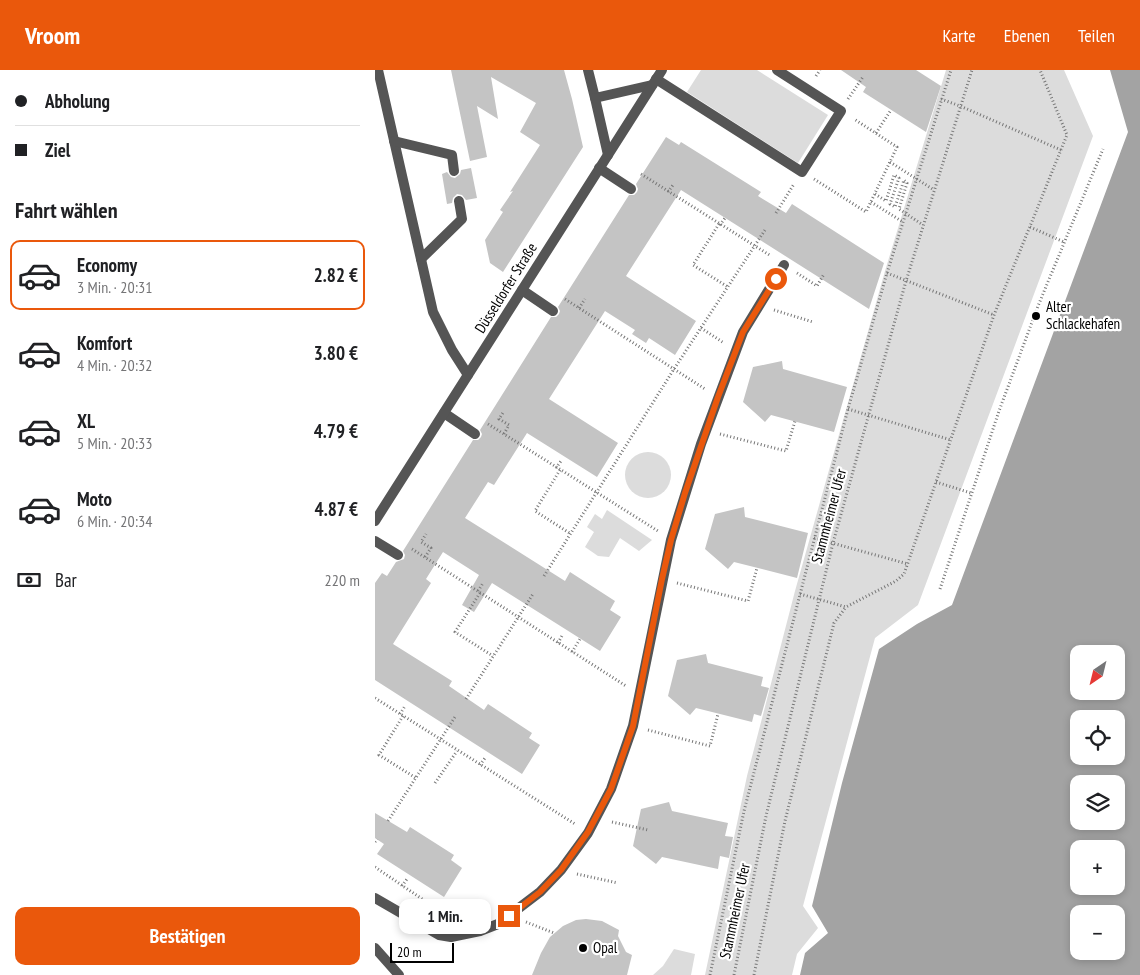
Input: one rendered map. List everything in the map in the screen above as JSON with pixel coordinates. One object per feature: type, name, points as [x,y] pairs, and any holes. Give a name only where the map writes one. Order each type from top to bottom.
[{"type":"street","points":[[378,70],[433,312],[452,350],[468,375]]},
{"type":"street","points":[[589,70],[608,155]]},
{"type":"street","points":[[595,98],[657,78],[802,172],[841,111],[777,70]]},
{"type":"street","name":"Düsseldorfer Straße","points":[[375,521],[657,78]]},
{"type":"street","points":[[394,141],[451,155],[454,171]]},
{"type":"street","points":[[599,168],[631,189]]},
{"type":"street","points":[[421,260],[462,219],[459,201]]},
{"type":"street","points":[[375,898],[439,935],[451,937],[473,933],[498,924],[534,897],[561,870],[588,832],[611,789],[633,726],[671,540],[706,430],[743,332],[784,265]]},
{"type":"street","points":[[521,290],[553,311]]},
{"type":"street","points":[[443,413],[475,434]]},
{"type":"street","points":[[375,540],[398,555]]},
{"type":"street","points":[[375,948],[399,975]]},
{"type":"path","points":[[710,975],[744,811],[848,409],[905,213],[951,70]]},
{"type":"path","name":"Stammheimer Ufer","points":[[733,975],[766,816],[833,543],[867,415],[906,281],[972,70]]},
{"type":"path","points":[[754,975],[785,822],[834,623],[846,607],[896,581],[904,574],[995,315],[1067,136],[1040,70]]},
{"type":"path","points":[[776,213],[802,172],[866,212],[897,147],[841,111],[863,77]]},
{"type":"path","points":[[941,99],[1061,150]]},
{"type":"path","points":[[876,133],[891,110]]},
{"type":"path","points":[[940,589],[971,493],[1032,324],[1103,148]]},
{"type":"path","points":[[890,162],[934,190]]},
{"type":"path","points":[[641,174],[817,286],[824,274]]},
{"type":"path","points":[[875,194],[886,201],[895,175],[899,178],[890,204],[895,207],[903,180],[907,183],[899,210],[923,225]]},
{"type":"path","points":[[668,192],[673,185]]},
{"type":"path","points":[[871,202],[903,222]]},
{"type":"path","points":[[725,218],[719,224],[693,265],[728,287]]},
{"type":"path","points":[[1030,228],[1065,242]]},
{"type":"path","points":[[544,576],[674,369],[765,230]]},
{"type":"path","points":[[887,273],[995,315]]},
{"type":"path","points":[[564,298],[718,397]]},
{"type":"path","points":[[579,308],[585,299]]},
{"type":"path","points":[[759,306],[813,322]]},
{"type":"path","points":[[701,328],[736,350]]},
{"type":"path","points":[[635,344],[639,339]]},
{"type":"path","points":[[848,409],[951,440]]},
{"type":"path","points":[[504,411],[499,419],[509,425],[504,434]]},
{"type":"path","points":[[706,430],[786,451],[795,421]]},
{"type":"path","points":[[488,424],[671,540]]},
{"type":"path","points":[[561,461],[535,511],[571,534]]},
{"type":"path","points":[[936,482],[971,493]]},
{"type":"path","points":[[425,557],[431,548],[421,542],[426,534]]},
{"type":"path","points":[[814,538],[908,564]]},
{"type":"path","points":[[412,549],[639,693]]},
{"type":"path","points":[[662,579],[748,601],[757,568]]},
{"type":"path","points":[[483,583],[455,632],[493,656]]},
{"type":"path","points":[[466,699],[533,594]]},
{"type":"path","points":[[800,594],[846,607]]},
{"type":"path","points":[[558,643],[563,634]]},
{"type":"path","points":[[572,652],[580,639]]},
{"type":"path","points":[[375,698],[480,766],[588,832]]},
{"type":"path","points":[[405,706],[402,715],[379,754],[416,778]]},
{"type":"path","points":[[633,726],[710,746],[718,714]]},
{"type":"path","points":[[389,821],[455,717]]},
{"type":"path","points":[[435,783],[457,750]]},
{"type":"path","points":[[480,766],[485,758]]},
{"type":"path","points":[[597,818],[648,830]]},
{"type":"path","points":[[375,867],[473,933]]},
{"type":"path","points":[[561,870],[618,883]]},
{"type":"path","points":[[403,886],[407,879]]},
{"type":"path","points":[[509,916],[554,934]]},
{"type":"shaded area","points":[[701,70],[757,70],[828,115],[798,163],[687,92]]},
{"type":"shaded area","points":[[946,70],[1064,70],[1093,136],[918,605],[875,638],[803,906],[818,928],[797,954],[792,975],[705,975],[747,776],[795,591],[885,271]]},
{"type":"shaded area","points":[[1110,70],[1140,70],[1140,975],[800,975],[805,953],[828,933],[812,906],[842,783],[879,649],[917,624],[952,605],[1128,132]]},
{"type":"shaded area","points":[[653,452],[665,458],[670,466],[670,484],[665,492],[657,497],[643,498],[631,492],[626,484],[625,470],[631,458],[639,453]]},
{"type":"shaded area","points":[[607,510],[652,540],[639,551],[620,538],[609,557],[598,556],[585,547],[594,532],[587,527],[595,514],[602,519]]},
{"type":"shaded area","points":[[674,949],[695,954],[691,975],[653,975],[663,966]]},
{"type":"building","points":[[451,70],[564,70],[572,99],[583,147],[503,272],[490,263],[485,240],[503,212],[500,210],[513,191],[510,192],[540,145],[520,132],[536,103],[491,77],[498,119],[477,106],[487,157],[470,161]]},
{"type":"building","points":[[841,70],[916,70],[941,86],[926,132],[863,92],[866,87]]},
{"type":"building","points":[[666,137],[679,145],[681,142],[761,192],[758,196],[786,213],[792,204],[884,263],[869,309],[681,190],[626,276],[696,321],[675,355],[649,338],[646,343],[632,334],[635,330],[605,311],[549,399],[618,443],[597,477],[527,433],[494,485],[488,482],[465,518],[565,581],[570,572],[615,601],[610,610],[621,617],[600,651],[492,583],[474,612],[462,605],[479,575],[443,552],[426,579],[431,583],[393,644],[452,681],[449,686],[484,710],[488,704],[532,733],[529,738],[540,745],[522,774],[375,680],[375,583],[382,573],[387,576],[396,562],[404,559],[403,551],[473,440],[478,440],[481,437],[480,430],[551,317],[556,317],[559,314],[558,307],[629,195],[634,195],[637,192],[636,184]]},
{"type":"building","points":[[471,168],[477,198],[466,200],[462,195],[457,194],[453,198],[452,203],[447,204],[442,174],[447,172],[451,177],[455,178],[460,174],[461,170]]},
{"type":"building","points":[[782,361],[783,369],[847,387],[834,432],[771,415],[765,422],[743,402],[753,367]]},
{"type":"building","points":[[744,507],[745,517],[808,533],[797,578],[734,562],[728,569],[705,549],[715,514]]},
{"type":"building","points":[[706,654],[708,663],[763,677],[761,686],[769,688],[761,716],[754,714],[752,722],[696,708],[690,715],[668,696],[677,660]]},
{"type":"building","points":[[669,802],[672,811],[728,823],[725,836],[733,837],[729,858],[720,856],[718,869],[662,857],[656,864],[633,846],[641,809]]},
{"type":"building","points":[[375,813],[407,832],[410,827],[454,855],[451,860],[462,868],[444,897],[377,854],[384,844],[375,838]]},
{"type":"building","name":"Opal","points":[[576,920],[602,921],[619,930],[618,936],[626,952],[632,955],[627,975],[532,975],[550,937],[563,926]]},
{"type":"place","name":"Alter Schlackehafen","points":[[1036,316]]},
{"type":"place","name":"Opal","points":[[583,948]]},
{"type":"route","points":[[509,916],[540,892],[561,870],[577,850],[597,818],[611,789],[633,726],[662,579],[685,493],[706,430],[743,332],[776,279]]}]
